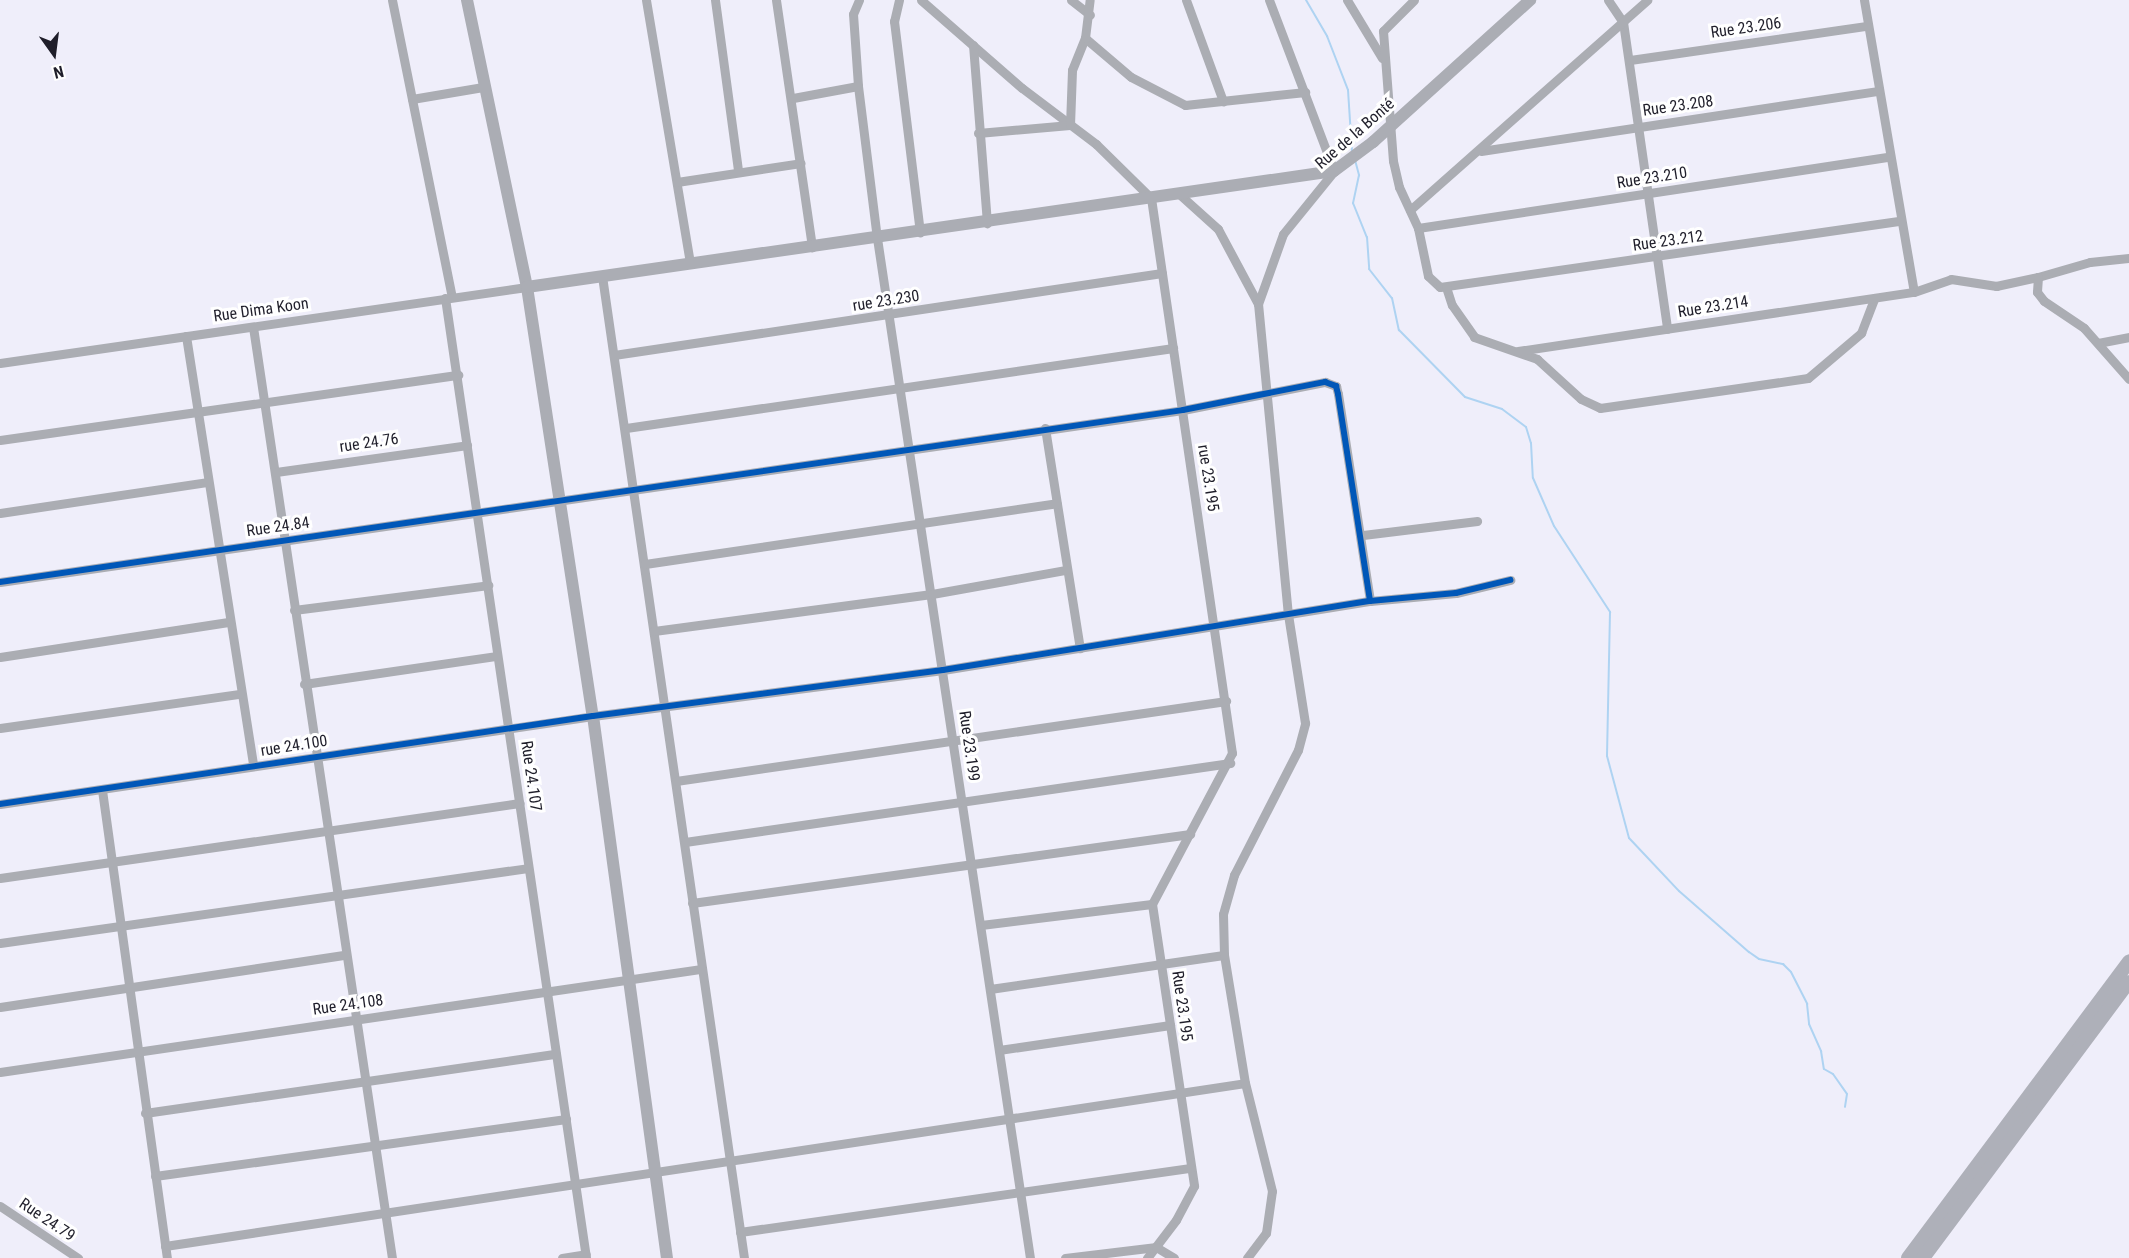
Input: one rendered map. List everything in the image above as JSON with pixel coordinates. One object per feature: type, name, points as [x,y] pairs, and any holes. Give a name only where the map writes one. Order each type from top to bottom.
[{"type":"main road","points":[[1908,1258],[2129,961]]},
{"type":"main road","points":[[1923,1258],[2129,982]]},
{"type":"street","name":"Rue 24.107","points":[[392,0],[449,298],[496,656],[510,729],[528,868],[586,1256]]},
{"type":"street","points":[[467,0],[483,87],[527,287],[593,716],[667,1258]]},
{"type":"street","points":[[646,0],[690,263]]},
{"type":"street","points":[[715,0],[738,171]]},
{"type":"street","points":[[776,0],[793,98],[812,247]]},
{"type":"street","name":"Rue 23.199","points":[[859,0],[853,14],[858,86],[877,238],[902,387],[920,523],[1030,1258]]},
{"type":"street","points":[[899,0],[894,21],[920,232]]},
{"type":"street","points":[[921,0],[1070,124],[1151,198]]},
{"type":"street","points":[[1071,0],[1090,15]]},
{"type":"street","points":[[1070,124],[1071,70],[1085,38],[1090,15],[1090,0]]},
{"type":"street","points":[[1186,0],[1223,101]]},
{"type":"street","points":[[527,287],[987,223],[1337,169],[1269,0]]},
{"type":"street","points":[[1347,0],[1385,62]]},
{"type":"street","points":[[1414,0],[1383,31],[1395,177],[1419,228],[1428,276],[1443,287],[1473,337],[1518,351],[1542,363],[1581,399],[1600,408],[1743,390],[1815,374],[1861,333],[1874,299]]},
{"type":"street","name":"Rue de la Bonté","points":[[1247,1258],[1266,1233],[1271,1212],[1269,1173],[1245,1083],[1224,955],[1226,894],[1304,737],[1303,705],[1288,615],[1264,396],[1258,304],[1283,234],[1337,169],[1372,142],[1530,0]]},
{"type":"street","points":[[1608,0],[1623,22],[1630,60],[1667,329]]},
{"type":"street","points":[[1410,210],[1481,151],[1647,0]]},
{"type":"street","points":[[1864,0],[1889,157],[1914,292]]},
{"type":"street","name":"Rue 23.206","points":[[1630,60],[1867,26]]},
{"type":"street","points":[[1085,38],[1131,76],[1179,102],[1192,105],[1305,92]]},
{"type":"street","points":[[973,45],[978,133],[987,223]]},
{"type":"street","points":[[793,98],[858,86]]},
{"type":"street","points":[[412,99],[483,87]]},
{"type":"street","name":"Rue 23.208","points":[[1481,151],[1879,91]]},
{"type":"street","points":[[978,133],[1070,124]]},
{"type":"street","name":"Rue 23.210","points":[[1419,228],[1889,157]]},
{"type":"street","points":[[677,182],[801,163]]},
{"type":"street","points":[[1178,193],[1218,230],[1258,304]]},
{"type":"street","name":"rue 23.195","points":[[1151,198],[1226,701],[1232,744],[1230,763]]},
{"type":"street","name":"Rue 23.212","points":[[1443,287],[1900,221]]},
{"type":"street","name":"Rue 23.214","points":[[1518,351],[1874,299],[1914,292],[1951,279],[1996,286],[2038,277],[2090,261],[2129,258]]},
{"type":"street","name":"rue 23.230","points":[[614,355],[889,316],[1162,273]]},
{"type":"street","points":[[602,276],[626,428],[633,493],[744,1258]]},
{"type":"street","points":[[2038,277],[2037,292],[2044,301],[2079,324],[2129,379]]},
{"type":"street","name":"Rue Dima Koon","points":[[0,363],[527,287]]},
{"type":"street","points":[[253,327],[276,472],[304,684],[392,1258]]},
{"type":"street","points":[[186,336],[228,622],[253,766]]},
{"type":"street","points":[[2098,343],[2129,338]]},
{"type":"street","points":[[626,428],[1173,348]]},
{"type":"street","points":[[0,440],[264,405],[458,375]]},
{"type":"street","name":"Rue 24.84","points":[[0,582],[477,512],[633,493],[1045,428],[1183,410],[1264,396],[1324,382],[1336,386],[1363,535]]},
{"type":"street","points":[[1045,428],[1080,648]]},
{"type":"street","name":"rue 24.76","points":[[276,472],[467,445]]},
{"type":"street","points":[[0,513],[207,482]]},
{"type":"street","points":[[645,564],[1057,502]]},
{"type":"street","points":[[1371,601],[1363,535],[1477,521]]},
{"type":"street","points":[[654,631],[932,594],[1066,570]]},
{"type":"street","name":"rue 24.100","points":[[0,804],[593,716],[943,669],[1371,601],[1449,594],[1510,580]]},
{"type":"street","points":[[294,610],[488,585]]},
{"type":"street","points":[[0,657],[228,622]]},
{"type":"street","points":[[304,684],[496,656]]},
{"type":"street","points":[[0,728],[240,694]]},
{"type":"street","points":[[676,781],[1226,701]]},
{"type":"street","points":[[685,842],[962,804],[1230,763]]},
{"type":"street","points":[[981,925],[1152,904],[1230,763]]},
{"type":"street","points":[[102,790],[122,925],[145,1113],[167,1258]]},
{"type":"street","points":[[0,878],[327,829],[520,803]]},
{"type":"street","points":[[692,903],[1190,834]]},
{"type":"street","points":[[0,943],[528,868]]},
{"type":"street","name":"Rue 23.195","points":[[1147,1258],[1193,1191],[1152,904]]},
{"type":"street","points":[[0,1007],[345,955]]},
{"type":"street","points":[[990,989],[1224,955]]},
{"type":"street","name":"Rue 24.108","points":[[0,1072],[701,969]]},
{"type":"street","points":[[999,1050],[1170,1025]]},
{"type":"street","points":[[145,1113],[556,1054]]},
{"type":"street","points":[[165,1246],[1245,1083]]},
{"type":"street","points":[[155,1176],[566,1119]]},
{"type":"street","points":[[740,1232],[1191,1168]]},
{"type":"street","name":"Rue 24.79","points":[[0,1206],[74,1258]]},
{"type":"street","points":[[1065,1258],[1156,1246],[1174,1258]]},
{"type":"street","points":[[562,1258],[586,1256]]},
{"type":"waterway","points":[[1306,0],[1327,36],[1348,90],[1352,152]]},
{"type":"waterway","points":[[1355,160],[1359,175],[1353,203],[1367,237],[1369,269],[1392,298],[1399,330],[1465,397],[1502,409],[1526,427],[1531,443],[1533,478],[1554,526],[1610,612],[1607,756],[1629,838],[1679,891],[1749,952],[1759,959],[1783,964],[1791,972],[1807,1004],[1809,1024],[1821,1051],[1824,1069],[1833,1074],[1847,1094],[1845,1107]]},
{"type":"cycle path","points":[[0,582],[1183,410],[1325,382],[1336,386],[1338,394],[1370,601]]},
{"type":"cycle path","points":[[0,804],[593,716],[943,670],[1370,601],[1456,593],[1510,580]]}]
